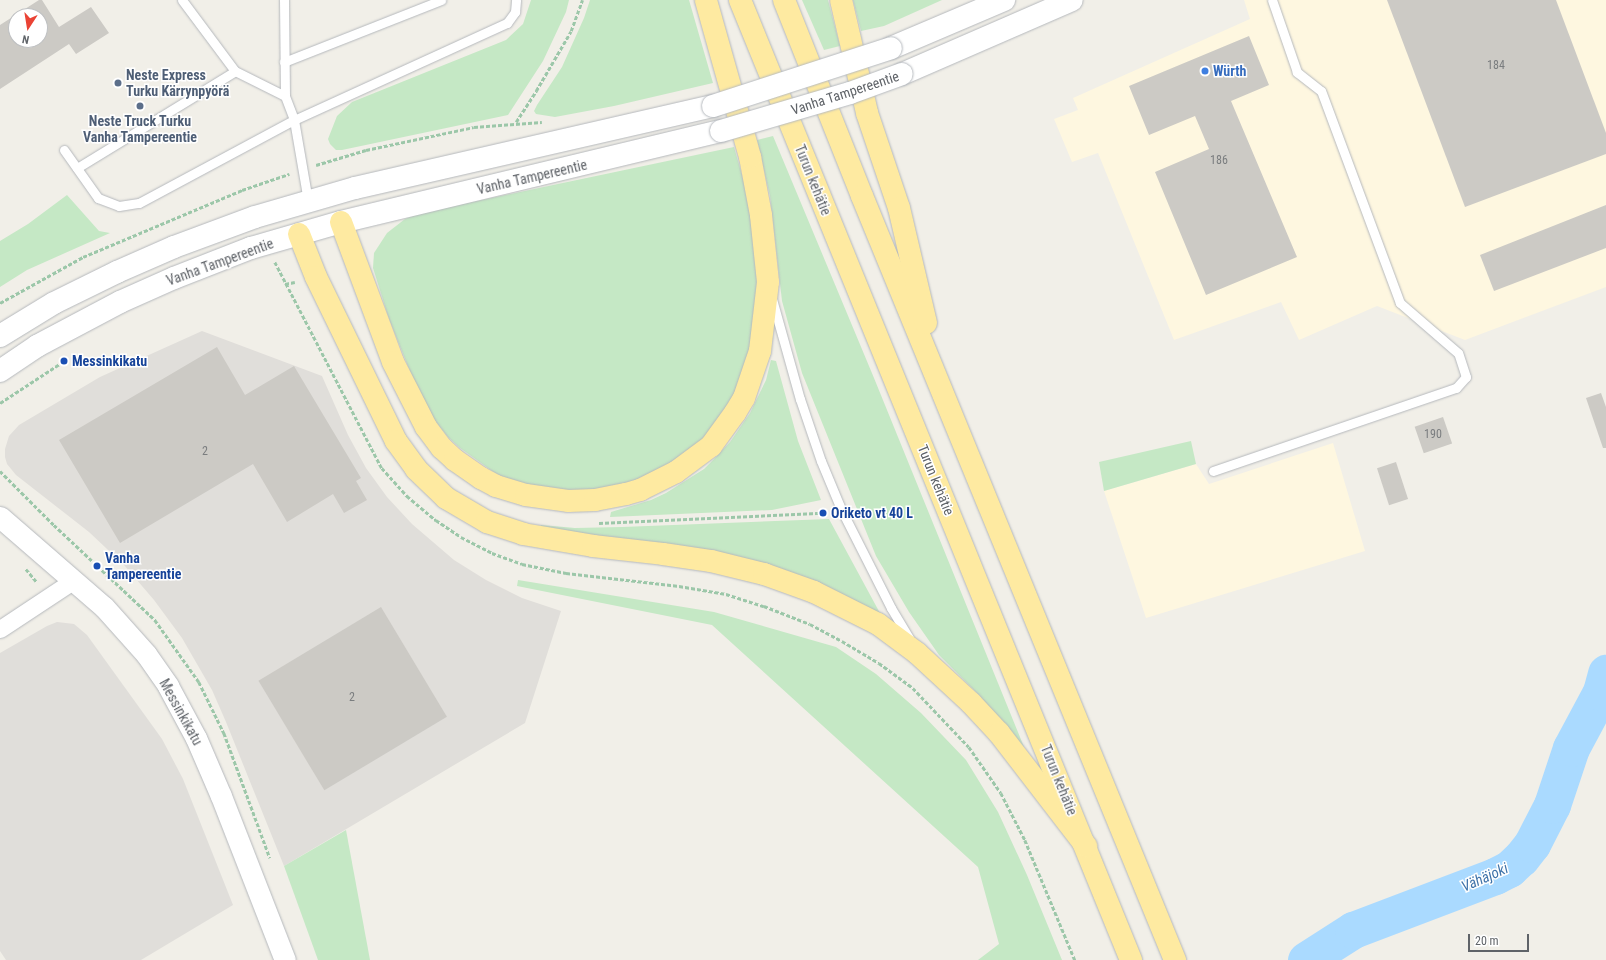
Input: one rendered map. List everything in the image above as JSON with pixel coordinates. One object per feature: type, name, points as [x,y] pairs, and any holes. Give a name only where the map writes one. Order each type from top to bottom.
[{"type":"highway","points":[[341,222],[393,362],[426,427],[442,448],[455,460],[496,486],[526,495],[555,500],[595,500],[640,490],[676,472],[711,446],[744,398],[753,374],[764,331],[768,282],[761,215],[750,157],[706,0]]},
{"type":"highway","name":"Turun kehätie","points":[[740,0],[1132,960]]},
{"type":"highway","points":[[784,0],[1160,922],[1174,960]]},
{"type":"highway","points":[[841,0],[867,113],[899,208],[941,388]]},
{"type":"highway","points":[[299,234],[316,277],[396,441],[406,457],[433,488],[473,515],[506,529],[545,539],[704,560],[764,574],[814,592],[878,624],[918,653],[946,678],[999,733],[1086,846]]},
{"type":"main road","name":"Vanha Tampereentie","points":[[0,336],[54,303],[131,265],[174,247],[255,217],[355,188],[712,106],[891,48],[1004,0]]},
{"type":"main road","name":"Vanha Tampereentie","points":[[0,371],[31,350],[67,329],[126,299],[174,278],[251,248],[341,222],[721,131],[850,93],[902,74],[1072,0]]},
{"type":"main road","points":[[299,234],[308,201],[341,222]]},
{"type":"street","name":"Messinkikatu","points":[[0,517],[104,607],[126,630],[168,686],[184,712],[221,796],[284,960]]},
{"type":"street","points":[[0,629],[74,580]]},
{"type":"lane","points":[[182,0],[235,71],[285,96]]},
{"type":"lane","points":[[284,0],[285,96],[294,120],[308,201]]},
{"type":"lane","points":[[284,62],[441,0]]},
{"type":"lane","points":[[64,150],[98,198],[119,206],[139,203],[294,120],[507,23],[514,12],[516,0]]},
{"type":"lane","points":[[1213,471],[1456,388],[1466,377],[1458,353],[1400,303],[1321,91],[1297,72],[1272,0]]},
{"type":"lane","points":[[77,168],[235,71]]},
{"type":"lane","points":[[768,282],[800,400],[821,461],[844,516],[891,608],[918,653]]},
{"type":"path","points":[[0,303],[84,257],[242,190],[302,169],[366,150],[474,126],[516,122],[571,31],[582,0]]},
{"type":"path","points":[[275,262],[285,284],[382,468],[407,496],[436,520],[461,537],[492,553],[522,564],[566,573],[718,592],[764,606],[810,624],[842,640],[879,663],[913,688],[969,747],[1000,793],[1025,840],[1075,960]]},
{"type":"path","points":[[285,284],[316,277]]},
{"type":"path","points":[[0,403],[64,361]]},
{"type":"path","points":[[592,523],[823,513]]},
{"type":"shaded area","points":[[1244,0],[1606,0],[1606,287],[1465,340],[1377,306],[1299,340],[1281,302],[1174,340],[1098,153],[1072,162],[1054,119],[1078,110],[1073,98],[1250,19]]},
{"type":"shaded area","points":[[202,331],[322,376],[348,435],[366,468],[387,497],[412,524],[454,560],[486,580],[522,598],[561,611],[525,723],[284,866],[212,690],[182,638],[154,600],[124,565],[89,532],[16,475],[7,464],[5,457],[5,449],[9,436],[19,425],[100,377]]},
{"type":"shaded area","points":[[1333,443],[1365,551],[1146,618],[1104,491],[1196,464],[1209,484]]},
{"type":"shaded area","points":[[57,622],[74,624],[87,635],[162,739],[183,779],[233,905],[141,960],[6,960],[0,951],[0,653],[47,626]]},
{"type":"green space","points":[[531,0],[569,0],[566,12],[543,61],[508,115],[342,150],[336,150],[330,144],[328,139],[337,116],[352,102],[506,40],[523,24]]},
{"type":"green space","points":[[590,0],[689,0],[713,83],[614,106],[555,117],[536,114],[534,111],[537,105],[562,67],[584,18]]},
{"type":"green space","points":[[802,0],[828,0],[840,46],[824,50]]},
{"type":"green space","points":[[853,0],[942,0],[884,26],[861,31]]},
{"type":"green space","points":[[773,136],[874,378],[1024,747],[978,694],[939,655],[909,612],[876,556],[802,373],[782,301],[770,196],[757,140]]},
{"type":"green space","points":[[734,147],[747,192],[759,275],[746,377],[710,436],[644,482],[579,494],[516,484],[495,473],[460,448],[448,437],[432,417],[418,391],[389,319],[373,268],[374,253],[387,233],[405,219],[420,213]]},
{"type":"green space","points":[[67,195],[99,231],[110,233],[27,270],[0,287],[0,241],[28,224]]},
{"type":"green space","points":[[771,360],[776,361],[798,441],[821,500],[772,510],[610,517],[611,512],[651,500],[666,493],[704,469],[730,442],[750,413],[766,380]]},
{"type":"green space","points":[[1191,441],[1196,464],[1104,491],[1099,462]]},
{"type":"green space","points":[[829,519],[881,615],[837,592],[539,532],[541,525],[575,528]]},
{"type":"green space","points":[[518,580],[714,612],[836,647],[876,674],[921,713],[966,760],[998,812],[1027,875],[1062,960],[978,960],[999,944],[978,867],[712,625],[517,586]]},
{"type":"green space","points":[[346,830],[370,960],[318,960],[284,866]]},
{"type":"building","points":[[39,0],[42,0],[47,8],[27,8]]},
{"type":"building","points":[[1387,0],[1556,0],[1606,133],[1606,154],[1465,207]]},
{"type":"building","points":[[91,7],[109,33],[76,54],[69,44],[0,89],[0,25],[8,20],[8,48],[48,48],[48,10],[59,27]]},
{"type":"building","points":[[1249,36],[1269,85],[1231,101],[1297,257],[1206,295],[1155,172],[1209,149],[1195,116],[1149,135],[1129,86]]},
{"type":"building","points":[[1606,205],[1606,248],[1494,291],[1480,255]]},
{"type":"building","points":[[217,347],[245,395],[294,366],[361,478],[356,481],[367,500],[344,513],[333,494],[287,522],[253,464],[120,543],[59,440]]},
{"type":"building","points":[[1601,393],[1606,407],[1606,448],[1603,448],[1586,398]]},
{"type":"building","points":[[1443,417],[1452,443],[1424,453],[1415,427]]},
{"type":"building","points":[[1396,462],[1408,499],[1389,505],[1377,468]]},
{"type":"building","points":[[381,607],[447,717],[324,790],[258,681]]},
{"type":"waterway","name":"Vähäjoki","points":[[1306,960],[1353,930],[1495,876],[1509,869],[1521,858],[1532,844],[1552,805],[1571,748],[1601,692],[1606,673]]},
{"type":"place","name":"Würth","points":[[1205,71]]},
{"type":"place","name":"Neste Express Turku Kärrynpyörä","points":[[118,83]]},
{"type":"place","name":"Neste Truck Turku Vanha Tampereentie","points":[[140,106]]},
{"type":"place","name":"Messinkikatu","points":[[64,361]]},
{"type":"place","name":"Oriketo vt 40 L","points":[[823,513]]},
{"type":"place","name":"Vanha Tampereentie","points":[[97,566]]}]
